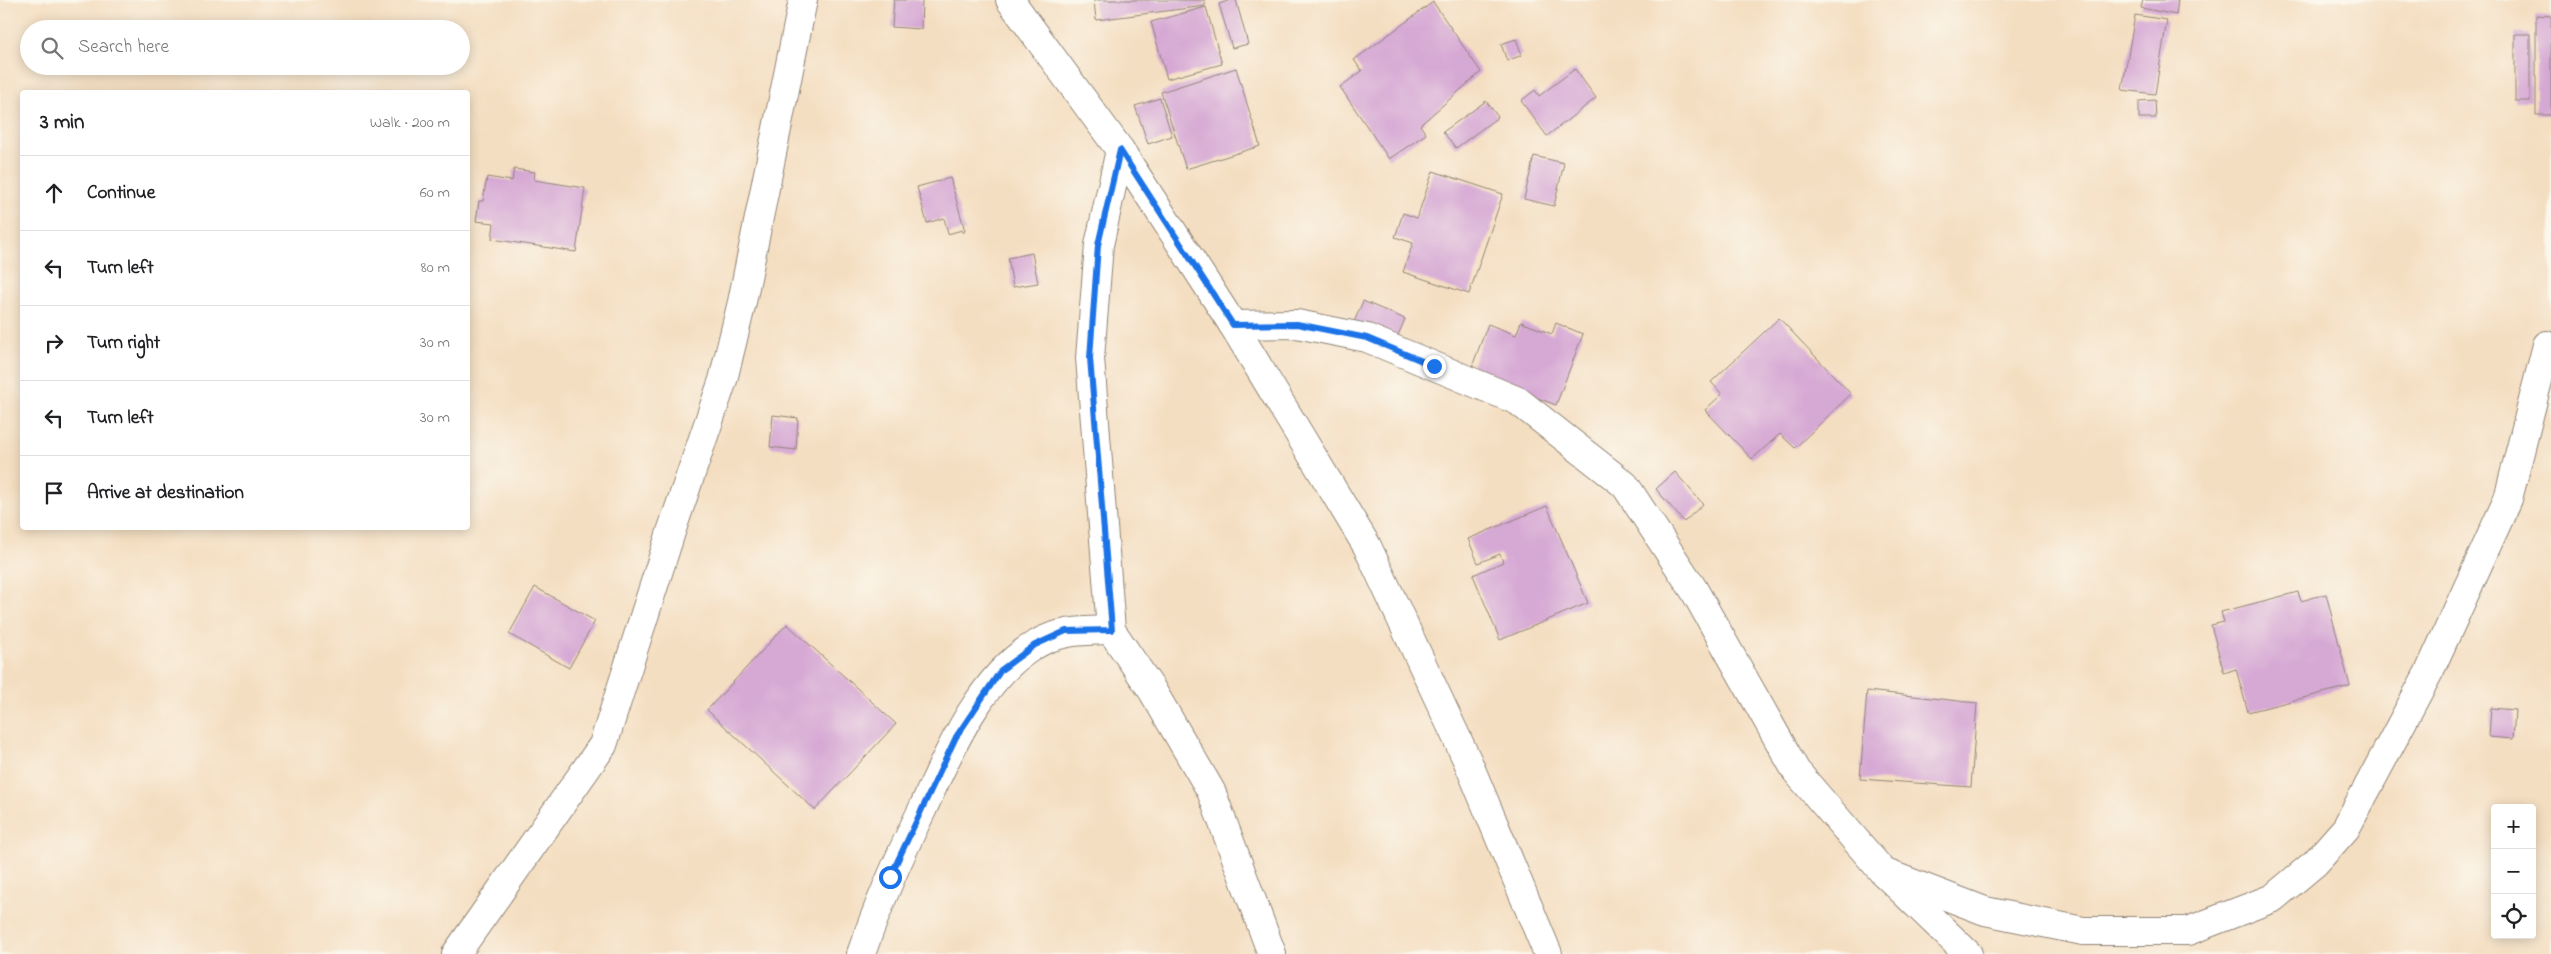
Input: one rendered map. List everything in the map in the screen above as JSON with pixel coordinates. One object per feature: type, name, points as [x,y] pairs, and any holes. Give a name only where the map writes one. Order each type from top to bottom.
[{"type":"street","points":[[456,954],[603,745],[672,529],[723,380],[742,302],[803,0]]},
{"type":"street","points":[[1010,0],[1120,150],[1233,325],[1366,546],[1468,762],[1548,954]]},
{"type":"street","points":[[1120,150],[1098,245],[1090,358],[1112,630],[1152,690],[1210,791],[1272,954]]},
{"type":"street","points":[[1233,325],[1297,324],[1367,338],[1518,401],[1625,484],[1694,590],[1796,771],[1883,872],[1968,954]]},
{"type":"street","points":[[1883,872],[1985,911],[2083,931],[2188,931],[2273,898],[2315,864],[2346,828],[2430,670],[2508,499],[2547,346]]},
{"type":"street","points":[[860,954],[882,894],[956,737],[1001,670],[1035,645],[1066,631],[1112,630]]},
{"type":"building","points":[[894,0],[922,0],[921,29],[892,27]]},
{"type":"building","points":[[1094,0],[1205,0],[1205,6],[1096,20]]},
{"type":"building","points":[[1236,0],[1248,44],[1232,48],[1219,4]]},
{"type":"building","points":[[2143,0],[2178,0],[2176,15],[2141,8]]},
{"type":"building","points":[[1433,2],[1481,72],[1420,125],[1426,134],[1389,159],[1340,87],[1362,71],[1354,60]]},
{"type":"building","points":[[1206,7],[1222,64],[1167,79],[1151,22]]},
{"type":"building","points":[[2135,15],[2167,20],[2155,94],[2122,90]]},
{"type":"building","points":[[2536,15],[2551,16],[2551,115],[2536,115]]},
{"type":"building","points":[[2515,34],[2530,34],[2530,101],[2515,101]]},
{"type":"building","points":[[1516,39],[1522,55],[1507,61],[1501,44]]},
{"type":"building","points":[[1236,68],[1260,146],[1186,169],[1161,92]]},
{"type":"building","points":[[1575,69],[1596,98],[1547,136],[1521,101],[1535,90],[1539,96]]},
{"type":"building","points":[[1160,98],[1172,136],[1148,144],[1135,106]]},
{"type":"building","points":[[2155,100],[2156,118],[2139,118],[2139,101]]},
{"type":"building","points":[[1486,101],[1498,117],[1456,148],[1443,132]]},
{"type":"building","points":[[1534,156],[1564,163],[1554,206],[1524,199]]},
{"type":"building","points":[[514,169],[535,172],[534,180],[585,188],[576,252],[492,239],[494,223],[476,221],[479,201],[483,201],[487,177],[512,181]]},
{"type":"building","points":[[1433,171],[1503,194],[1469,294],[1403,272],[1413,243],[1395,237],[1403,213],[1417,218]]},
{"type":"building","points":[[950,178],[965,231],[963,233],[962,230],[948,234],[944,218],[927,223],[917,187]]},
{"type":"building","points":[[1032,253],[1038,283],[1013,287],[1008,258]]},
{"type":"building","points":[[1363,301],[1405,319],[1396,340],[1354,322]]},
{"type":"building","points":[[1779,318],[1851,394],[1795,448],[1780,434],[1752,459],[1705,410],[1722,394],[1711,382]]},
{"type":"building","points":[[1521,322],[1552,334],[1556,323],[1583,334],[1556,405],[1470,372],[1488,324],[1516,335]]},
{"type":"building","points":[[773,415],[798,418],[796,450],[770,447]]},
{"type":"building","points":[[1675,472],[1703,504],[1684,522],[1656,489]]},
{"type":"building","points":[[1547,506],[1588,603],[1500,640],[1473,575],[1503,562],[1500,554],[1478,563],[1468,539]]},
{"type":"building","points":[[535,587],[595,621],[569,668],[509,634]]},
{"type":"building","points":[[2298,592],[2301,601],[2326,594],[2350,686],[2248,712],[2236,669],[2224,673],[2211,625],[2224,622],[2221,612]]},
{"type":"building","points":[[787,624],[896,724],[815,810],[707,710]]},
{"type":"building","points":[[1867,691],[1977,703],[1971,787],[1860,779]]},
{"type":"building","points":[[2491,708],[2515,710],[2513,739],[2489,737]]},
{"type":"route","points":[[890,877],[956,737],[1001,670],[1035,645],[1066,631],[1112,630],[1103,543],[1090,358],[1098,245],[1120,150],[1233,325],[1297,324],[1367,338],[1434,366]]}]
